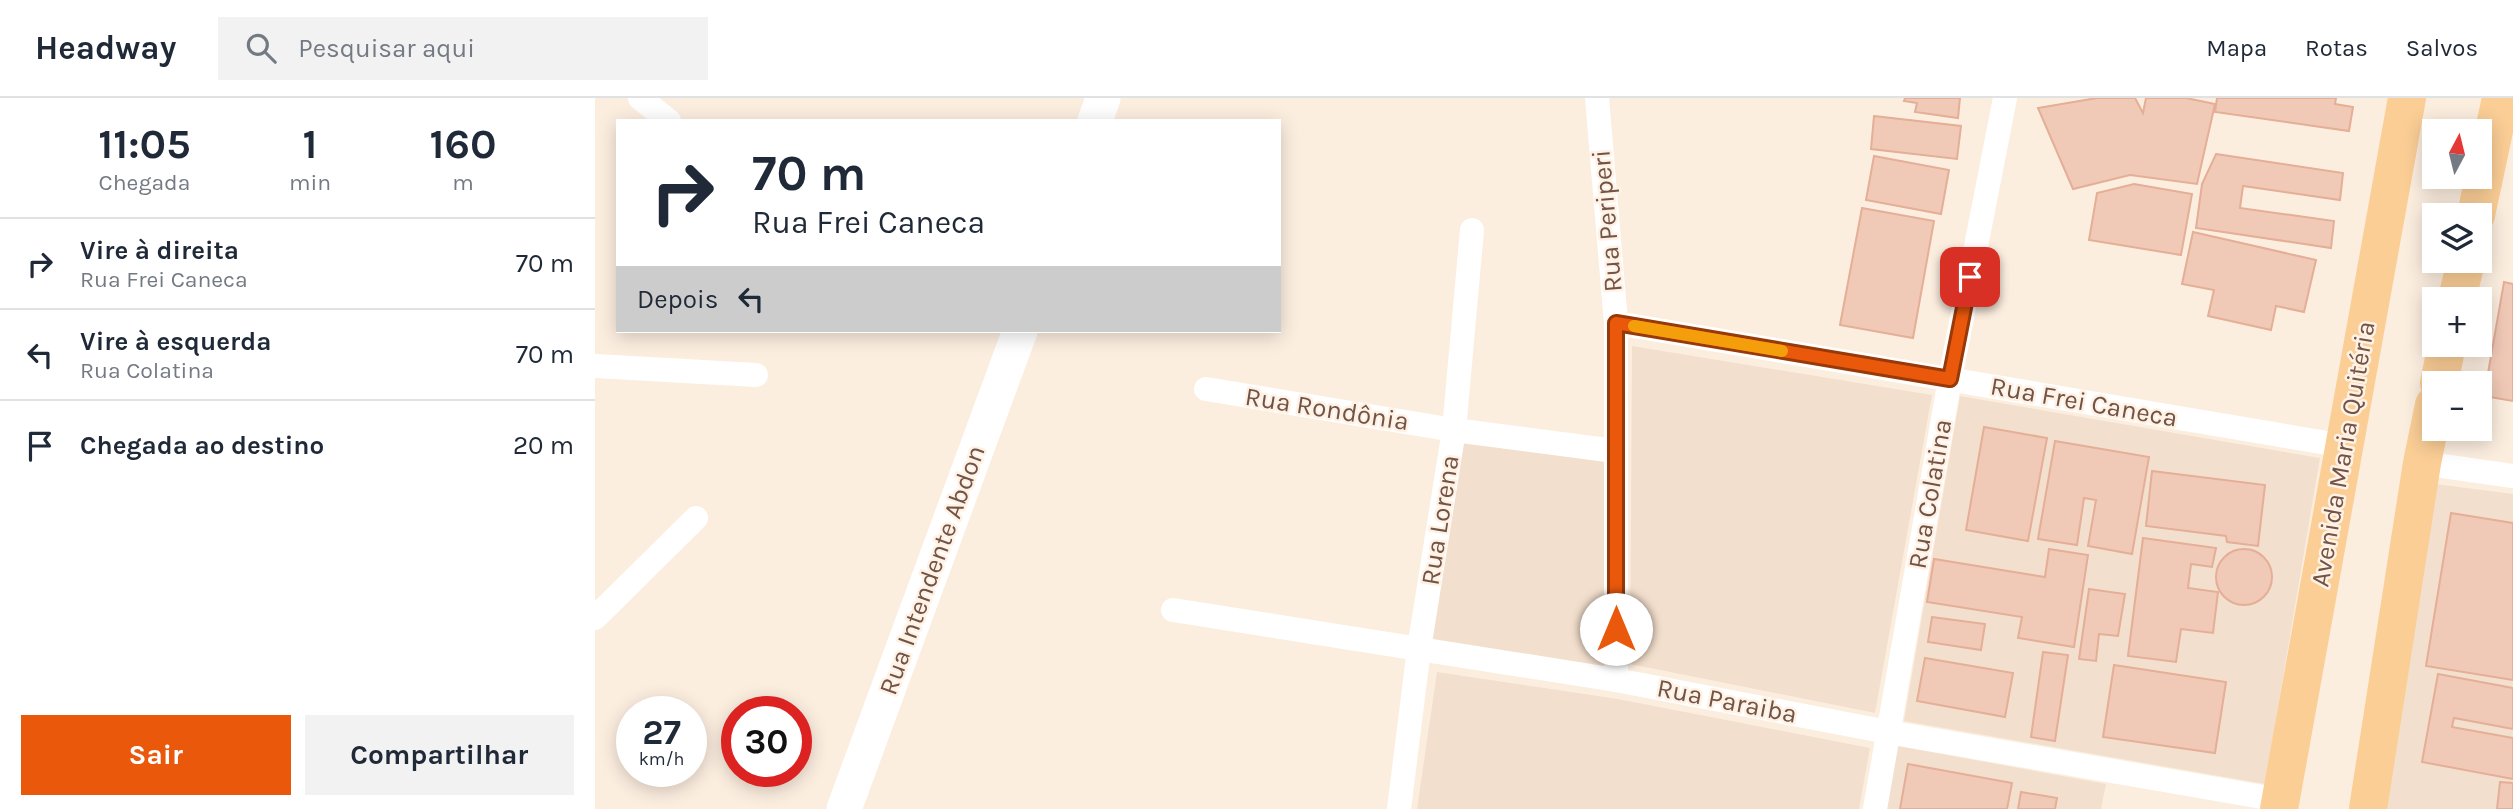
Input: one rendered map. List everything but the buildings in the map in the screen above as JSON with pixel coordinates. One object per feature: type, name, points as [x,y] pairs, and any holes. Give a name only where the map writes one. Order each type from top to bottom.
[{"type":"main road","name":"Avenida Maria Quitéria","points":[[2280,805],[2407,98]]},
{"type":"main road","points":[[2479,203],[2501,98]]},
{"type":"main road","points":[[2368,809],[2427,441]]},
{"type":"street","points":[[640,98],[666,119]]},
{"type":"street","points":[[1095,119],[1103,98]]},
{"type":"street","name":"Rua Periperi","points":[[1597,98],[1616,323],[1616,680]]},
{"type":"street","name":"Rua Colatina","points":[[1875,809],[1950,379],[2005,98]]},
{"type":"street","name":"Rua Lorena","points":[[1399,809],[1419,649],[1454,430],[1472,230]]},
{"type":"street","name":"Rua Frei Caneca","points":[[1616,323],[2345,446]]},
{"type":"street","name":"Rua Intendente Abdon","points":[[844,809],[1011,334]]},
{"type":"street","points":[[595,366],[756,375]]},
{"type":"street","name":"Rua Rondônia","points":[[1206,389],[1454,430],[1615,451]]},
{"type":"street","points":[[2422,463],[2513,476]]},
{"type":"street","points":[[595,618],[696,518]]},
{"type":"street","name":"Rua Paraiba","points":[[1173,610],[1616,680],[2280,805]]},
{"type":"shaded area","points":[[1632,346],[1932,395],[1875,713],[1630,664]]},
{"type":"shaded area","points":[[1960,396],[2320,458],[2265,784],[1904,721]]},
{"type":"shaded area","points":[[1459,436],[1608,455],[1611,674],[1426,643]]},
{"type":"shaded area","points":[[2435,484],[2513,494],[2513,809],[2387,809]]},
{"type":"shaded area","points":[[1437,672],[1618,699],[1870,748],[1859,809],[1417,809]]},
{"type":"shaded area","points":[[1898,746],[2106,784],[2101,809],[1887,809]]},
{"type":"slow traffic","points":[[1634,326],[1782,351]]},
{"type":"route","points":[[1616,629],[1616,323],[1950,379],[1970,277]]}]
